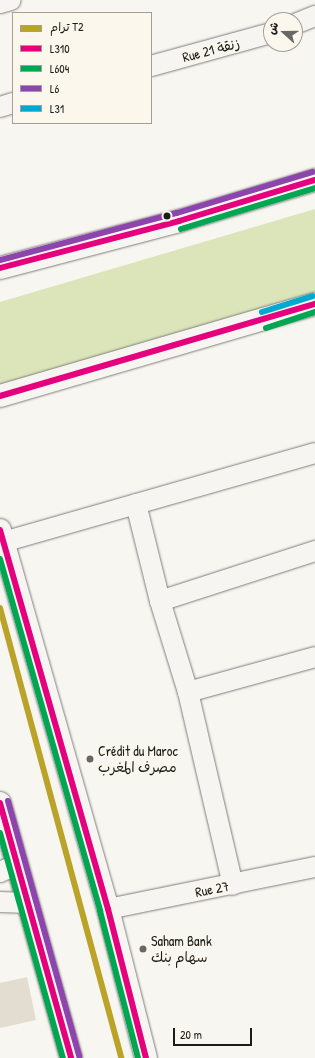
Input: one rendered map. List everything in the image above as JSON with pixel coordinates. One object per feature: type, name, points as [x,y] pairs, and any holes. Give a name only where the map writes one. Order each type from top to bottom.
[{"type":"main road","points":[[0,268],[179,221],[315,180]]},
{"type":"main road","points":[[0,396],[315,304]]},
{"type":"main road","points":[[1,536],[108,910],[146,1058]]},
{"type":"main road","points":[[0,803],[8,869],[28,903],[71,1058]]},
{"type":"street","points":[[0,3],[11,0]]},
{"type":"street","points":[[303,21],[315,16]]},
{"type":"street","name":"Rue 21 زنقة","points":[[152,66],[263,35]]},
{"type":"street","points":[[0,107],[12,104]]},
{"type":"street","points":[[1,536],[136,504],[314,457]]},
{"type":"street","points":[[136,504],[160,601],[188,692],[233,884]]},
{"type":"street","points":[[160,601],[315,552]]},
{"type":"street","points":[[188,692],[315,657]]},
{"type":"street","name":"Rue 27","points":[[108,910],[315,867]]},
{"type":"street","points":[[0,902],[28,903]]},
{"type":"green space","points":[[315,209],[315,296],[0,388],[0,302]]},
{"type":"building","points":[[27,977],[36,1020],[0,1028],[0,983]]},
{"type":"tram line","name":"T2","points":[[0,608],[121,1058]]},
{"type":"transit line","name":"L6","points":[[0,260],[177,213],[313,172]]},
{"type":"transit line","name":"L310","points":[[0,268],[179,221],[315,180]]},
{"type":"transit line","name":"L604","points":[[181,229],[315,188]]},
{"type":"transit line","name":"L31","points":[[262,312],[313,296]]},
{"type":"transit line","name":"L310","points":[[0,396],[315,304]]},
{"type":"transit line","name":"L604","points":[[266,328],[315,312]]},
{"type":"transit line","name":"L310","points":[[0,530],[108,909],[146,1058]]},
{"type":"transit line","name":"L604","points":[[0,559],[100,911],[138,1058]]},
{"type":"transit line","name":"L6","points":[[8,801],[79,1056]]},
{"type":"transit line","name":"L310","points":[[0,803],[71,1058]]},
{"type":"transit line","name":"L604","points":[[0,833],[63,1058]]},
{"type":"place","name":"Crédit du Maroc مصرف المغرب","points":[[90,759]]},
{"type":"place","name":"Saham Bank سهام بنك","points":[[143,949]]}]
